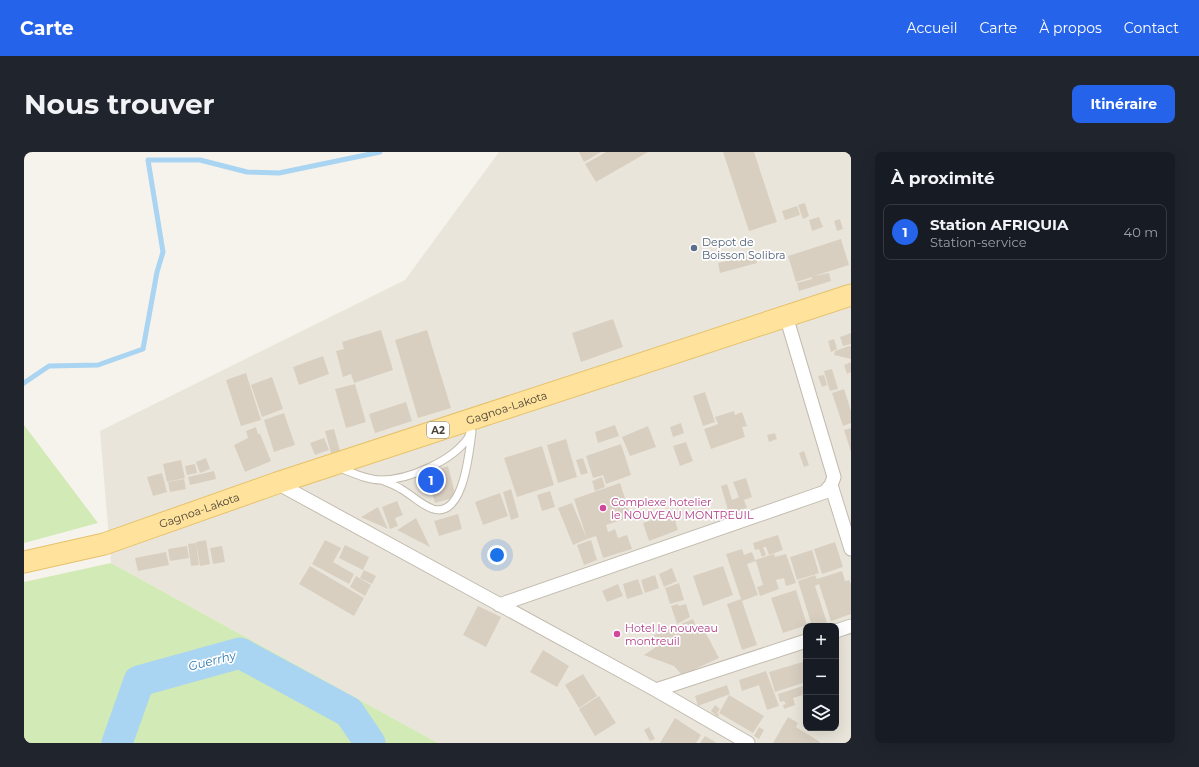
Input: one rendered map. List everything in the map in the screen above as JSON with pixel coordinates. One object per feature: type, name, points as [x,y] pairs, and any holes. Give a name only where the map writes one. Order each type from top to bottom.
[{"type":"main road","name":"Gagnoa-Lakota","points":[[24,562],[104,544],[277,483],[851,295]]},
{"type":"street","points":[[499,605],[825,492],[831,485],[834,477],[786,316]]},
{"type":"street","points":[[277,483],[656,690],[748,743]]},
{"type":"street","points":[[831,485],[851,549]]},
{"type":"street","points":[[839,630],[851,626]]},
{"type":"street","points":[[656,690],[803,642]]},
{"type":"lane","points":[[381,480],[403,476],[423,470],[441,462],[457,449],[468,437],[474,418]]},
{"type":"lane","points":[[332,465],[356,474],[381,480],[401,489],[433,509],[442,510],[452,505],[461,491],[474,418]]},
{"type":"shaded area","points":[[499,152],[851,152],[851,743],[438,743],[111,563],[100,431],[405,280]]},
{"type":"green space","points":[[24,425],[98,523],[24,543]]},
{"type":"green space","points":[[111,563],[438,743],[24,743],[24,582]]},
{"type":"building","points":[[579,152],[601,152],[584,162]]},
{"type":"building","points":[[606,152],[648,152],[596,182],[585,164]]},
{"type":"building","points":[[723,152],[754,152],[777,222],[749,231]]},
{"type":"building","points":[[805,203],[809,216],[803,219],[798,205]]},
{"type":"building","points":[[797,206],[800,215],[785,220],[782,211]]},
{"type":"building","points":[[819,217],[823,227],[812,231],[809,220]]},
{"type":"building","points":[[840,219],[843,229],[837,231],[834,221]]},
{"type":"building","points":[[841,239],[849,265],[814,276],[829,273],[831,281],[799,291],[797,283],[812,279],[812,277],[796,282],[788,256]]},
{"type":"building","points":[[755,254],[757,263],[720,273],[718,263]]},
{"type":"building","points":[[613,319],[623,347],[581,362],[572,333]]},
{"type":"building","points":[[381,330],[393,370],[354,383],[351,374],[343,377],[336,351],[344,349],[342,342]]},
{"type":"building","points":[[427,330],[451,408],[418,418],[395,340]]},
{"type":"building","points":[[851,333],[851,344],[843,346],[840,337]]},
{"type":"building","points":[[834,339],[837,349],[831,352],[828,341]]},
{"type":"building","points":[[851,346],[851,359],[834,355],[835,351]]},
{"type":"building","points":[[323,356],[329,374],[299,385],[293,367]]},
{"type":"building","points":[[851,362],[851,372],[847,374],[844,365]]},
{"type":"building","points":[[832,369],[838,389],[830,391],[824,371]]},
{"type":"building","points":[[246,373],[261,420],[241,426],[226,380]]},
{"type":"building","points":[[824,375],[827,385],[822,387],[818,376]]},
{"type":"building","points":[[272,377],[283,409],[262,417],[251,385]]},
{"type":"building","points":[[355,384],[366,422],[346,428],[335,389]]},
{"type":"building","points":[[844,389],[851,411],[851,423],[843,426],[832,393]]},
{"type":"building","points":[[705,392],[715,422],[703,426],[693,396]]},
{"type":"building","points":[[406,402],[412,421],[375,433],[369,414]]},
{"type":"building","points":[[734,411],[735,415],[742,412],[747,426],[742,427],[745,437],[711,449],[704,429],[718,424],[715,417]]},
{"type":"building","points":[[284,413],[295,445],[274,452],[264,420]]},
{"type":"building","points":[[681,423],[684,433],[673,437],[670,427]]},
{"type":"building","points":[[615,425],[619,436],[598,443],[595,432]]},
{"type":"building","points":[[648,426],[656,447],[630,456],[622,437]]},
{"type":"building","points":[[256,427],[271,461],[245,472],[234,445],[248,438],[246,431]]},
{"type":"building","points":[[851,428],[851,452],[844,430]]},
{"type":"building","points":[[334,429],[340,451],[331,453],[325,431]]},
{"type":"building","points":[[775,433],[777,439],[769,442],[767,435]]},
{"type":"building","points":[[324,438],[329,450],[315,455],[310,443]]},
{"type":"building","points":[[566,439],[577,477],[558,483],[547,445]]},
{"type":"building","points":[[686,442],[693,461],[680,466],[673,446]]},
{"type":"building","points":[[621,444],[631,475],[606,484],[603,475],[593,478],[586,456]]},
{"type":"building","points":[[542,446],[554,485],[517,497],[504,458]]},
{"type":"building","points":[[804,451],[809,465],[804,467],[799,453]]},
{"type":"building","points":[[206,458],[210,469],[200,473],[196,462]]},
{"type":"building","points":[[583,458],[588,473],[581,475],[576,460]]},
{"type":"building","points":[[181,460],[185,478],[167,482],[163,464]]},
{"type":"building","points":[[195,464],[197,473],[187,475],[185,466]]},
{"type":"building","points":[[448,466],[456,497],[435,503],[426,473]]},
{"type":"building","points":[[214,471],[216,479],[190,485],[188,477]]},
{"type":"building","points":[[162,473],[167,492],[153,496],[147,477]]},
{"type":"building","points":[[602,477],[605,487],[595,491],[592,481]]},
{"type":"building","points":[[746,478],[752,497],[744,500],[747,508],[729,514],[721,486],[727,484],[732,500],[739,497],[733,482]]},
{"type":"building","points":[[184,479],[186,489],[170,492],[168,482]]},
{"type":"building","name":"Complexe hotelier le NOUVEAU MONTREUIL","points":[[620,483],[631,517],[606,525],[608,532],[615,529],[618,538],[627,535],[632,549],[603,558],[596,536],[587,539],[574,499]]},
{"type":"building","points":[[511,489],[519,517],[511,520],[503,492]]},
{"type":"building","points":[[550,491],[555,507],[542,511],[537,495]]},
{"type":"building","points":[[500,493],[508,516],[483,525],[475,502]]},
{"type":"building","points":[[397,501],[403,515],[395,518],[398,526],[390,529],[382,507]]},
{"type":"building","points":[[572,503],[587,539],[573,545],[558,508]]},
{"type":"building","points":[[378,507],[388,529],[361,517]]},
{"type":"building","points":[[673,513],[678,530],[649,541],[643,523]]},
{"type":"building","points":[[458,514],[462,529],[439,536],[434,521]]},
{"type":"building","points":[[416,518],[430,547],[397,530]]},
{"type":"building","points":[[778,535],[783,550],[769,555],[766,547],[763,547],[766,555],[762,557],[759,549],[755,550],[753,543]]},
{"type":"building","points":[[206,540],[210,564],[200,566],[196,542]]},
{"type":"building","points":[[325,540],[341,548],[333,562],[354,574],[349,584],[312,564]]},
{"type":"building","points":[[591,540],[597,560],[584,565],[577,545]]},
{"type":"building","points":[[835,542],[843,567],[822,574],[814,549]]},
{"type":"building","points":[[196,543],[199,565],[191,566],[188,544]]},
{"type":"building","points":[[345,545],[369,557],[363,570],[339,558]]},
{"type":"building","points":[[187,546],[189,558],[170,561],[168,549]]},
{"type":"building","points":[[222,546],[225,562],[213,564],[210,548]]},
{"type":"building","points":[[742,549],[744,555],[752,552],[755,560],[774,554],[775,557],[786,554],[796,583],[786,586],[784,578],[776,580],[779,589],[760,596],[757,587],[763,585],[756,561],[747,564],[758,595],[742,601],[757,645],[742,650],[727,604],[741,599],[726,554]]},
{"type":"building","points":[[812,550],[819,573],[797,580],[790,557]]},
{"type":"building","points":[[166,552],[169,565],[138,571],[135,558]]},
{"type":"building","points":[[310,566],[364,598],[354,616],[299,584]]},
{"type":"building","points":[[723,566],[733,595],[703,606],[693,576]]},
{"type":"building","points":[[672,568],[677,581],[664,587],[659,574]]},
{"type":"building","points":[[364,570],[376,576],[372,584],[360,578]]},
{"type":"building","points":[[842,571],[845,581],[849,580],[851,584],[851,614],[831,621],[819,584],[815,586],[827,623],[811,623],[798,581],[815,575],[817,579]]},
{"type":"building","points":[[655,575],[659,588],[645,593],[641,580]]},
{"type":"building","points":[[356,576],[371,585],[365,596],[350,587]]},
{"type":"building","points":[[638,579],[643,594],[627,599],[623,584]]},
{"type":"building","points":[[679,583],[684,600],[670,604],[665,588]]},
{"type":"building","points":[[618,584],[623,596],[607,602],[602,591]]},
{"type":"building","points":[[796,590],[806,623],[803,623],[803,626],[783,633],[771,598]]},
{"type":"building","points":[[678,604],[679,606],[686,604],[690,617],[677,624],[671,606]]},
{"type":"building","points":[[478,606],[501,617],[486,647],[463,635]]},
{"type":"building","points":[[693,619],[697,629],[702,626],[719,658],[682,675],[674,666],[644,655],[656,647],[652,636]]},
{"type":"building","points":[[543,650],[569,666],[557,687],[530,672]]},
{"type":"building","points":[[803,662],[803,683],[775,692],[769,672]]},
{"type":"building","points":[[766,671],[779,706],[767,710],[759,685],[742,691],[739,680]]},
{"type":"building","points":[[583,674],[597,696],[579,708],[565,685]]},
{"type":"building","points":[[727,685],[730,694],[698,706],[695,696]]},
{"type":"building","points":[[803,686],[803,695],[793,698],[795,705],[784,709],[783,705],[786,704],[784,701],[780,702],[778,694]]},
{"type":"building","points":[[729,695],[764,716],[753,733],[719,713]]},
{"type":"building","points":[[599,696],[616,723],[595,736],[579,709]]},
{"type":"building","points":[[715,705],[720,709],[717,713],[719,715],[718,717],[711,711]]},
{"type":"building","points":[[788,717],[798,723],[796,727],[820,743],[773,743]]},
{"type":"building","points":[[675,718],[701,735],[696,743],[660,743]]},
{"type":"building","points":[[649,727],[655,739],[650,741],[644,730]]},
{"type":"building","points":[[759,727],[764,730],[759,739],[754,736]]},
{"type":"building","points":[[705,736],[717,743],[700,743]]},
{"type":"waterway","points":[[24,383],[49,366],[98,365],[143,349],[157,272],[163,252],[148,160],[200,160],[247,172],[279,173],[380,152]]},
{"type":"waterway","name":"Guerrhy","points":[[117,743],[139,681],[240,653],[349,712],[370,743]]},
{"type":"place","name":"Depot de Boisson Solibra","points":[[694,248]]},
{"type":"place","name":"Station AFRIQUIA","points":[[431,480]]},
{"type":"place","name":"Complexe hotelier le NOUVEAU MONTREUIL","points":[[603,508]]},
{"type":"place","name":"Hotel le nouveau montreuil","points":[[617,634]]}]
